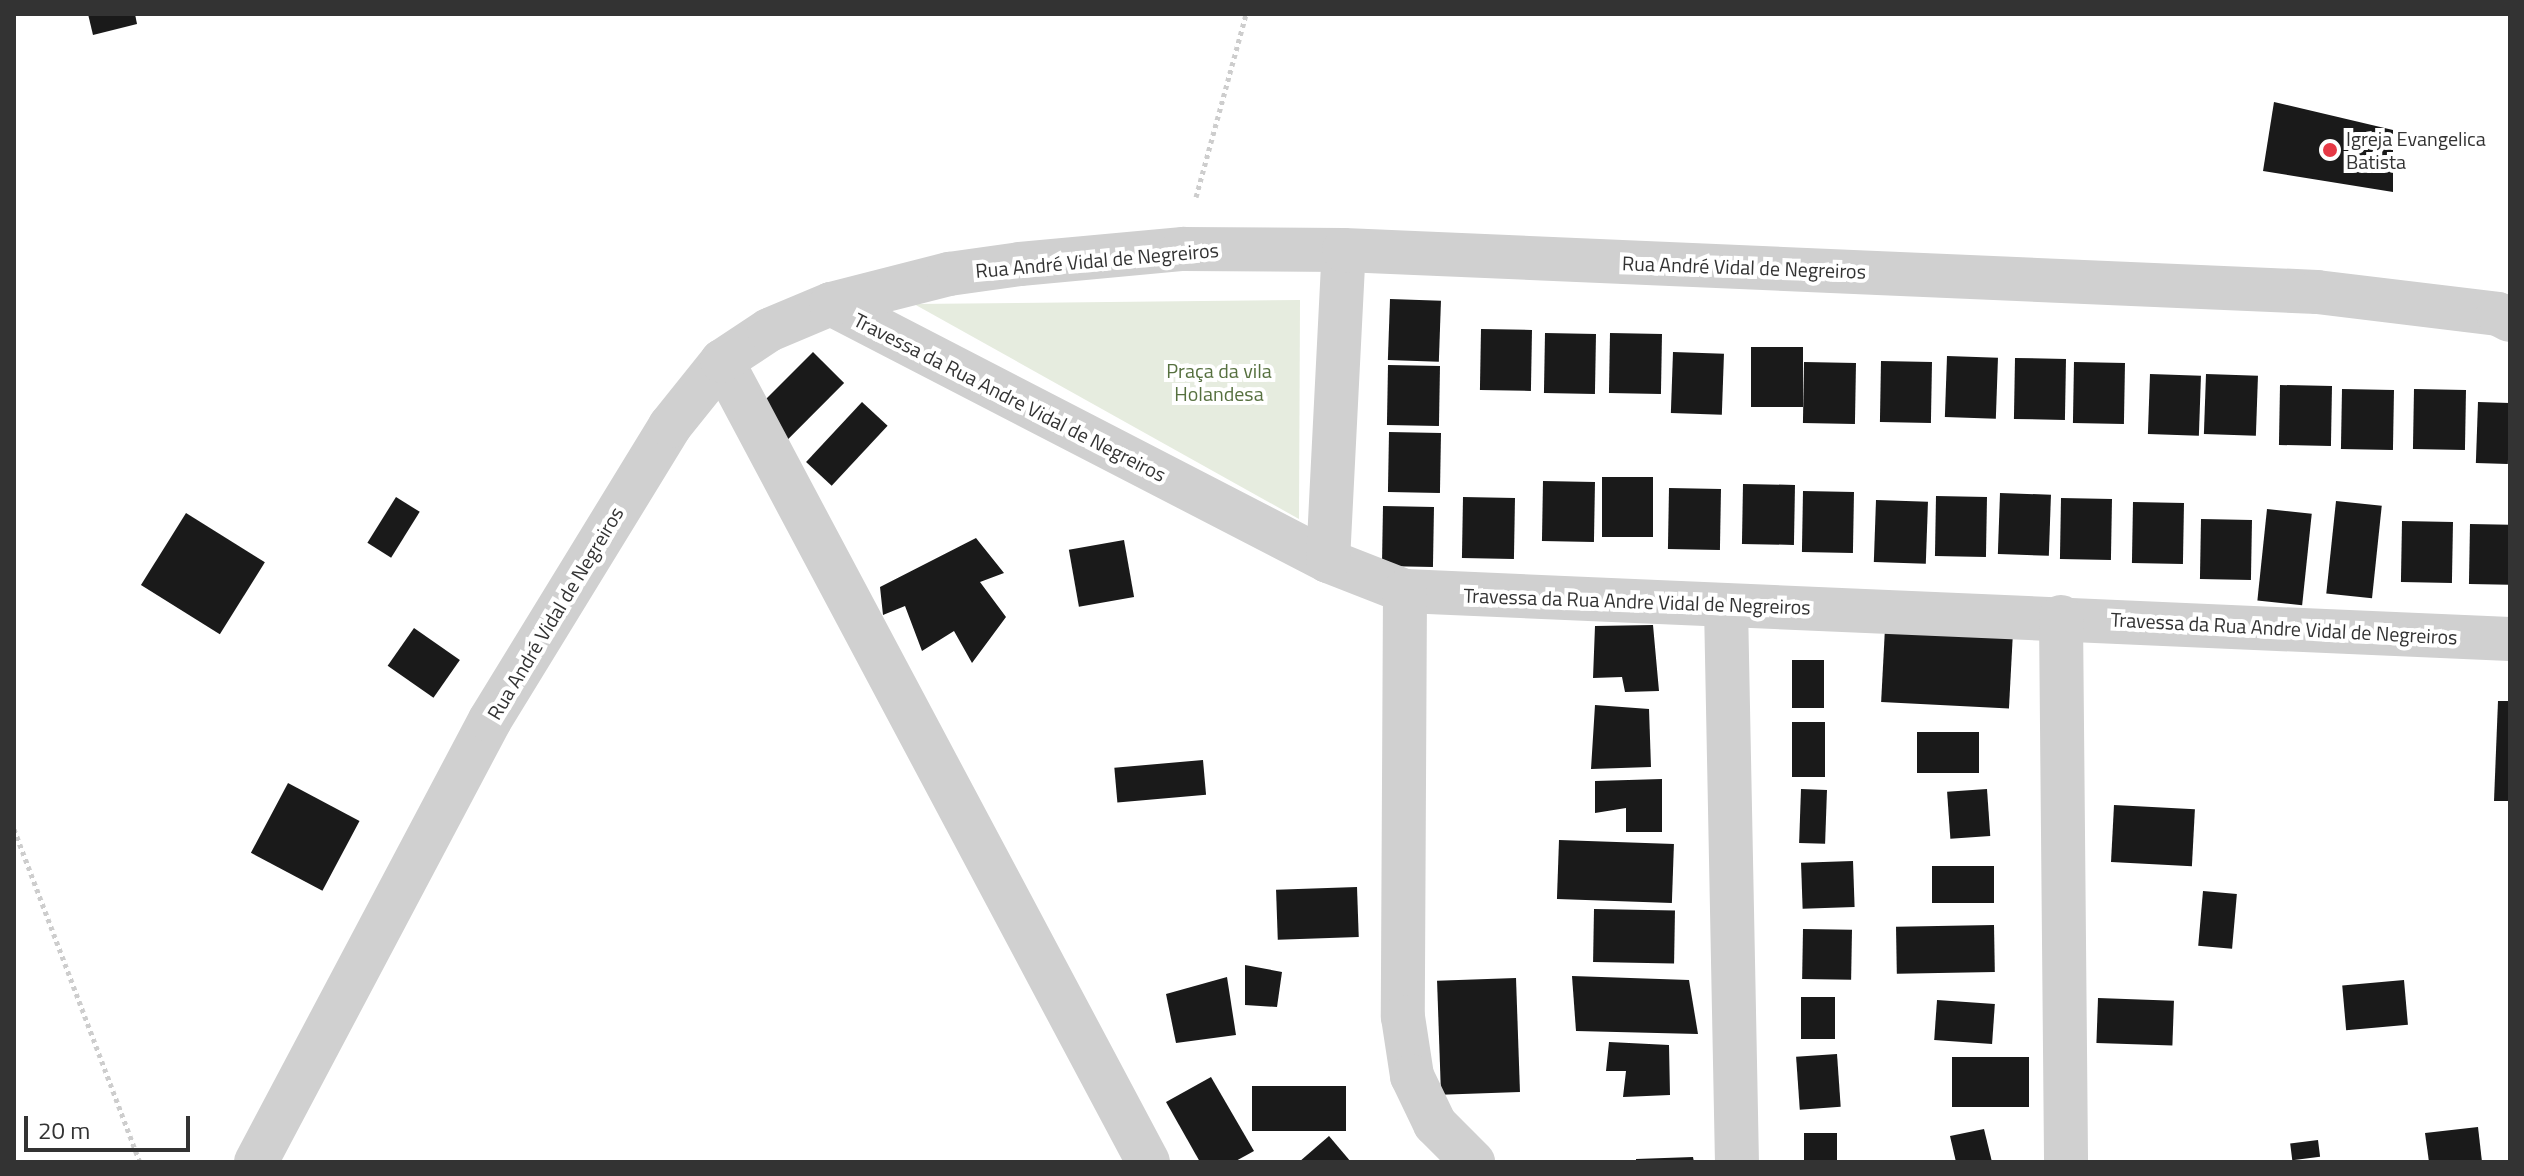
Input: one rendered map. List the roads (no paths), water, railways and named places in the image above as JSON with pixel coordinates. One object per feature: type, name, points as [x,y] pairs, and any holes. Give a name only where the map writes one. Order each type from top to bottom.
[{"type":"street","name":"Rua André Vidal de Negreiros","points":[[256,1162],[490,720],[670,426],[722,361],[769,330],[831,304],[949,274],[1183,249],[1344,250],[2317,292],[2498,314],[2510,320]]},
{"type":"street","points":[[1328,561],[1344,250]]},
{"type":"street","name":"Travessa da Rua Andre Vidal de Negreiros","points":[[831,304],[1328,561],[1405,591],[2061,617],[2510,639]]},
{"type":"street","points":[[722,361],[1148,1162]]},
{"type":"street","points":[[1405,591],[1403,1017],[1412,1076],[1435,1124],[1473,1162]]},
{"type":"street","points":[[1726,606],[1737,1162]]},
{"type":"street","points":[[2061,617],[2066,1162]]},
{"type":"place","name":"Igreja Evangelica Batista","points":[[2330,150]]},
{"type":"park label","name":"Praça da vila Holandesa","points":[[1219,382]]}]
